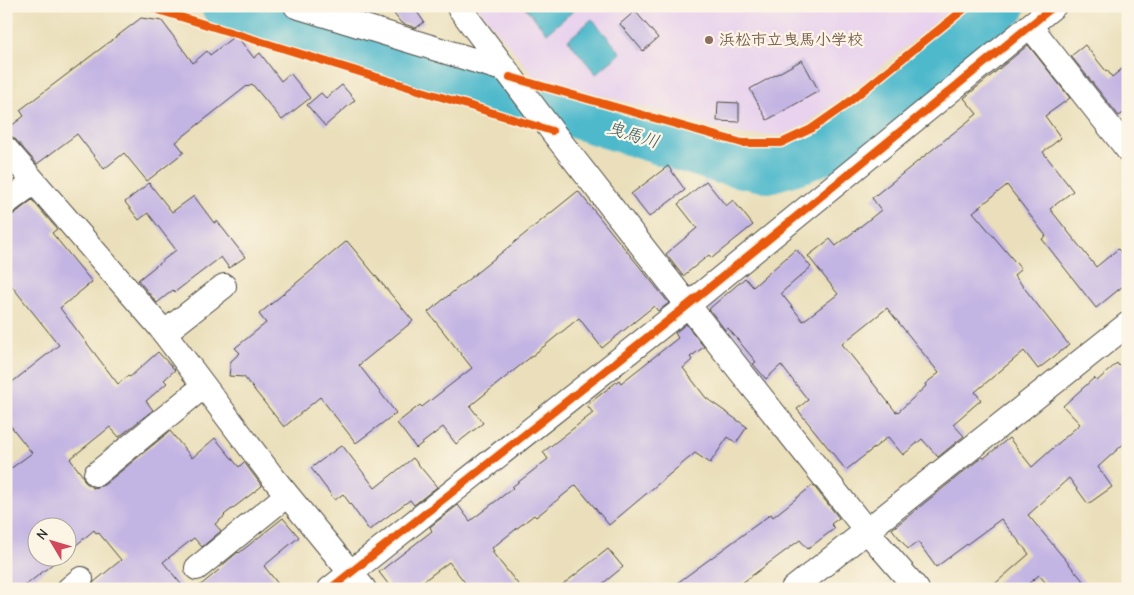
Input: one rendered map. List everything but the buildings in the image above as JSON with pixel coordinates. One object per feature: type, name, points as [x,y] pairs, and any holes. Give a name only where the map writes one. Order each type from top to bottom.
[{"type":"street","points":[[296,6],[509,74]]},
{"type":"street","points":[[458,6],[550,129],[688,305],[866,530],[917,589]]},
{"type":"street","points":[[330,589],[357,581],[688,305],[1054,6]]},
{"type":"street","points":[[1030,26],[1128,150]]},
{"type":"street","points":[[6,149],[164,333],[271,475],[357,581]]},
{"type":"street","points":[[6,203],[34,182]]},
{"type":"street","points":[[164,333],[224,286]]},
{"type":"street","points":[[793,589],[1128,324]]},
{"type":"street","points":[[96,474],[204,386]]},
{"type":"street","points":[[197,568],[287,495]]},
{"type":"shaded area","name":"浜松市立曳馬小学校","points":[[477,6],[955,6],[872,74],[805,125],[782,135],[741,135],[534,76]]},
{"type":"water","points":[[524,6],[579,6],[547,33]]},
{"type":"water","points":[[592,19],[621,53],[596,74],[568,40]]},
{"type":"waterway","name":"曳馬川","points":[[223,6],[721,162],[768,171],[821,153],[1004,6]]},
{"type":"cycle path","points":[[145,6],[552,131]]},
{"type":"cycle path","points":[[510,77],[742,143],[781,143],[811,129],[844,106],[968,6]]},
{"type":"cycle path","points":[[330,589],[688,305],[1054,6]]},
{"type":"place","name":"浜松市立曳馬小学校","points":[[709,40]]}]
